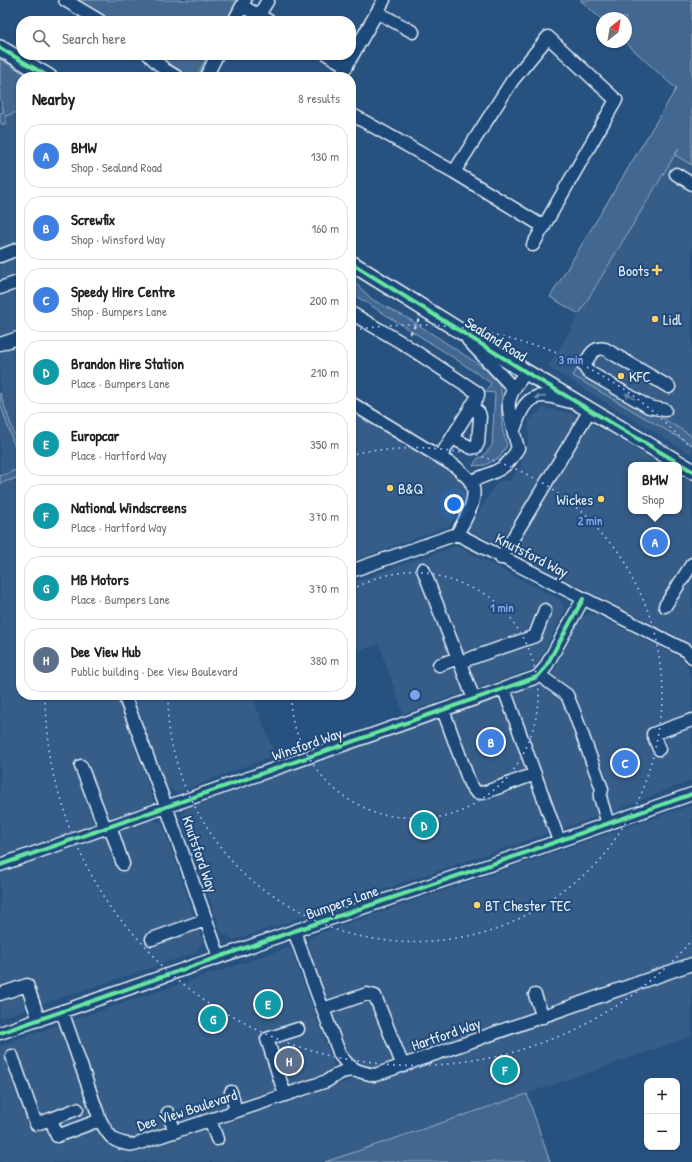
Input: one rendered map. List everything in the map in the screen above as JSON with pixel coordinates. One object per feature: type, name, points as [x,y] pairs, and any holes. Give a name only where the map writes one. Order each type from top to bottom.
[{"type":"main road","points":[[0,48],[16,57]]},
{"type":"main road","points":[[20,60],[41,72]]},
{"type":"main road","name":"Sealand Road","points":[[356,266],[526,372],[677,462]]},
{"type":"main road","name":"Sealand Road","points":[[682,465],[692,471]]},
{"type":"street","points":[[65,0],[92,16]]},
{"type":"street","points":[[264,16],[268,0]]},
{"type":"street","points":[[356,49],[384,0]]},
{"type":"street","points":[[237,16],[244,3],[261,16]]},
{"type":"street","points":[[376,12],[413,32]]},
{"type":"street","points":[[454,172],[512,81],[548,38],[616,100],[533,245]]},
{"type":"street","points":[[153,60],[170,72]]},
{"type":"street","points":[[208,72],[214,60]]},
{"type":"street","points":[[337,60],[347,66]]},
{"type":"street","points":[[343,72],[350,60]]},
{"type":"street","points":[[356,117],[454,172],[544,227]]},
{"type":"street","points":[[676,174],[692,184]]},
{"type":"street","points":[[0,256],[16,250]]},
{"type":"street","points":[[0,288],[16,283]]},
{"type":"street","points":[[356,316],[404,344],[478,393],[478,396],[440,457]]},
{"type":"street","points":[[457,329],[514,389]]},
{"type":"street","points":[[0,344],[16,339]]},
{"type":"street","points":[[665,410],[649,407],[587,371],[584,366],[594,350],[599,348],[605,349],[669,387]]},
{"type":"street","points":[[470,481],[501,469],[512,460],[518,448],[509,411],[509,401],[514,389],[526,372]]},
{"type":"street","points":[[501,558],[584,407],[542,396],[531,399],[519,415],[514,431]]},
{"type":"street","points":[[356,406],[456,467],[470,481],[473,489],[473,502],[457,534],[356,570]]},
{"type":"street","points":[[452,438],[472,448],[476,447],[478,443],[480,417],[479,413],[471,406]]},
{"type":"street","name":"Knutsford Way","points":[[457,534],[501,558],[687,651],[692,657]]},
{"type":"street","points":[[665,606],[692,564]]},
{"type":"street","points":[[423,569],[474,699]]},
{"type":"street","points":[[583,599],[545,668],[539,675],[567,694],[602,789],[600,797],[608,824]]},
{"type":"street","points":[[439,665],[535,636],[546,610]]},
{"type":"street","name":"Winsford Way","points":[[0,865],[504,689],[539,675]]},
{"type":"street","points":[[504,689],[559,841]]},
{"type":"street","name":"Knutsford Way","points":[[126,700],[166,806],[218,957]]},
{"type":"street","points":[[443,710],[470,784],[476,792],[483,793],[535,774]]},
{"type":"street","points":[[659,749],[653,734],[692,720]]},
{"type":"street","points":[[81,766],[123,864]]},
{"type":"street","name":"Bumpers Lane","points":[[0,1033],[692,794]]},
{"type":"street","points":[[152,939],[205,920]]},
{"type":"street","points":[[294,931],[340,1055],[347,1064],[357,1071]]},
{"type":"street","name":"Hartford Way","points":[[357,1071],[376,1074],[404,1066],[692,964]]},
{"type":"street","points":[[0,994],[27,985],[39,1020]]},
{"type":"street","points":[[323,1008],[367,994],[375,996],[404,1066]]},
{"type":"street","points":[[535,995],[543,1017]]},
{"type":"street","name":"Dee View Boulevard","points":[[62,1011],[100,1120],[108,1135],[121,1144],[134,1145],[327,1081],[348,1069],[357,1071]]},
{"type":"street","points":[[286,1094],[267,1039],[298,1029]]},
{"type":"street","points":[[12,1056],[36,1124],[77,1109]]},
{"type":"street","points":[[231,1092],[236,1111]]},
{"type":"street","points":[[168,1113],[175,1132]]},
{"type":"street","points":[[51,1119],[57,1136],[100,1120]]},
{"type":"street","points":[[210,1120],[218,1139]]},
{"type":"path","points":[[404,344],[425,309]]},
{"type":"shaded area","points":[[74,0],[240,0],[232,16],[101,16]]},
{"type":"shaded area","points":[[580,0],[692,0],[692,165],[675,155],[679,148],[579,314],[550,297],[676,89],[632,48],[632,12],[596,12],[596,15]]},
{"type":"shaded area","points":[[0,59],[22,72],[16,72],[16,700],[121,700],[154,803],[0,857]]},
{"type":"shaded area","points":[[0,59],[22,72],[16,72],[16,113],[5,116],[7,124],[2,124],[0,122],[0,113],[4,112],[0,98]]},
{"type":"shaded area","points":[[160,60],[206,60],[198,72],[179,72]]},
{"type":"shaded area","points":[[692,126],[692,455],[548,367]]},
{"type":"shaded area","points":[[356,284],[373,300],[411,320],[492,373],[497,379],[502,397],[502,427],[507,445],[500,457],[485,465],[473,466],[477,459],[482,457],[492,446],[495,393],[486,392],[491,383],[356,296]]},
{"type":"shaded area","points":[[578,367],[692,436],[692,445],[573,376]]},
{"type":"shaded area","points":[[0,393],[16,439],[16,450],[0,403]]},
{"type":"shaded area","points":[[543,408],[575,414],[658,462],[628,462],[628,514],[682,514],[682,477],[692,483],[692,650],[678,637],[468,529],[497,482],[509,481],[520,467],[529,440],[529,420]]},
{"type":"shaded area","points":[[356,412],[460,479],[466,487],[467,496],[450,525],[356,560]]},
{"type":"shaded area","points":[[16,470],[16,478],[0,483],[0,476]]},
{"type":"shaded area","points":[[456,546],[561,600],[565,610],[535,668],[403,714],[379,644],[356,651],[356,581]]},
{"type":"shaded area","points":[[589,614],[594,614],[679,657],[686,663],[692,681],[692,780],[617,810],[234,940],[221,932],[181,820],[185,809],[541,682],[552,674],[580,620]]},
{"type":"shaded area","points":[[136,700],[254,700],[275,755],[176,793],[164,785]]},
{"type":"shaded area","points":[[692,805],[692,956],[376,1069],[367,1070],[347,1060],[306,948],[308,941],[312,936]]},
{"type":"shaded area","points":[[152,820],[162,823],[203,942],[195,953],[0,1018],[0,873]]},
{"type":"shaded area","points":[[290,947],[341,1084],[692,967],[692,1036],[527,1094],[325,1162],[0,1162],[0,1046]]},
{"type":"shaded area","points":[[527,1094],[550,1162],[325,1162]]},
{"type":"cycle path","points":[[0,48],[16,57]]},
{"type":"cycle path","points":[[20,60],[41,72]]},
{"type":"cycle path","points":[[356,266],[526,372],[677,462]]},
{"type":"cycle path","points":[[682,465],[692,471]]},
{"type":"cycle path","points":[[0,865],[537,677],[545,668],[583,599]]},
{"type":"cycle path","points":[[0,1033],[692,794]]},
{"type":"place","name":"Boots","points":[[657,270]]},
{"type":"place","name":"Lidl","points":[[655,319]]},
{"type":"place","name":"KFC","points":[[621,376]]},
{"type":"place","name":"B&Q","points":[[390,488]]},
{"type":"place","name":"Wickes","points":[[601,499]]},
{"type":"place","name":"BMW","points":[[655,542]]},
{"type":"place","name":"Screwfix","points":[[491,742]]},
{"type":"place","name":"Speedy Hire Centre","points":[[625,763]]},
{"type":"place","name":"Brandon Hire Station","points":[[424,825]]},
{"type":"place","name":"BT Chester TEC","points":[[477,905]]},
{"type":"place","name":"Europcar","points":[[268,1004]]},
{"type":"place","name":"MB Motors","points":[[213,1019]]},
{"type":"place","name":"Dee View Hub","points":[[289,1061]]},
{"type":"place","name":"National Windscreens","points":[[505,1070]]}]
